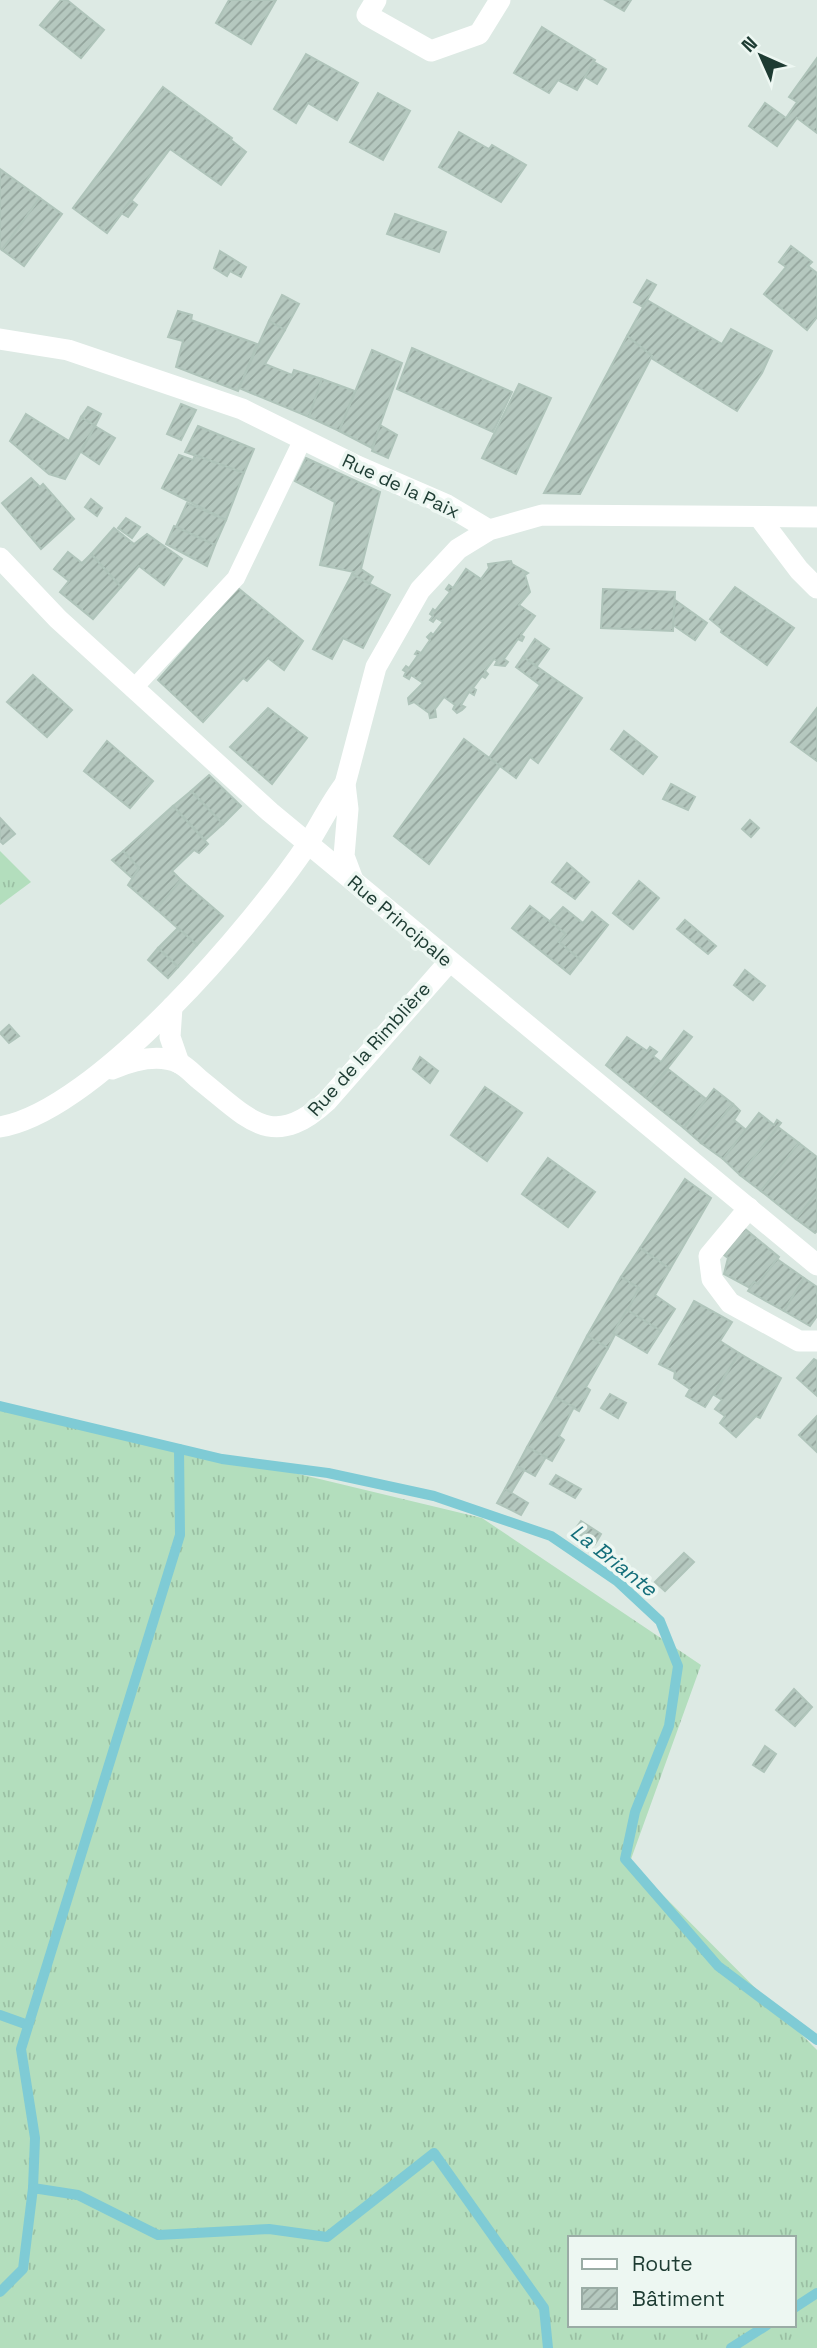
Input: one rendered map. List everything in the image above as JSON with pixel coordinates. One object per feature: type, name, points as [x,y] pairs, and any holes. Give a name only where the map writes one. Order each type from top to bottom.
[{"type":"street","points":[[376,0],[367,15],[431,51],[479,34],[500,0]]},
{"type":"street","name":"Rue de la Paix","points":[[0,340],[68,350],[242,409],[357,467],[447,505],[489,530]]},
{"type":"street","points":[[8,1126],[49,1108],[100,1074],[172,1007],[255,913],[309,842],[345,784],[376,667],[420,590],[458,549],[489,530],[542,515],[817,517]]},
{"type":"street","points":[[759,517],[799,570],[817,588]]},
{"type":"street","name":"Rue Principale","points":[[0,558],[58,619],[133,690],[270,812],[817,1265]]},
{"type":"street","points":[[345,784],[348,809],[344,856],[353,880]]},
{"type":"street","name":"Rue de la Rimblière","points":[[179,1063],[250,1120],[271,1128],[291,1127],[307,1119],[327,1101],[449,962]]},
{"type":"street","points":[[100,1074],[133,1060],[179,1063],[170,1037],[172,1007]]},
{"type":"street","points":[[749,1208],[709,1256],[712,1279],[730,1303],[799,1341],[817,1341]]},
{"type":"lane","points":[[133,690],[236,578],[303,439]]},
{"type":"green space","points":[[0,851],[31,882],[0,905]]},
{"type":"green space","points":[[0,1402],[482,1518],[701,1665],[630,1862],[817,2050],[817,2348],[0,2348]]},
{"type":"building","points":[[61,0],[67,0],[104,30],[81,58],[40,25]]},
{"type":"building","points":[[229,0],[276,0],[251,44],[216,23]]},
{"type":"building","points":[[605,0],[631,0],[624,11]]},
{"type":"building","points":[[542,27],[595,60],[577,90],[558,80],[549,93],[514,73]]},
{"type":"building","points":[[306,54],[358,83],[337,120],[308,103],[296,123],[274,109]]},
{"type":"building","points":[[817,58],[817,133],[797,118],[777,146],[749,126],[765,103],[786,118],[797,102],[789,97]]},
{"type":"building","points":[[594,62],[606,69],[597,84],[585,77]]},
{"type":"building","points":[[163,87],[232,138],[231,140],[246,152],[221,185],[170,149],[107,233],[73,208]]},
{"type":"building","points":[[378,93],[410,111],[383,160],[350,142]]},
{"type":"building","points":[[459,132],[489,149],[492,145],[526,165],[501,202],[439,167]]},
{"type":"building","points":[[0,169],[40,198],[2,250],[0,248]]},
{"type":"building","points":[[40,198],[62,214],[24,266],[2,250]]},
{"type":"building","points":[[131,200],[137,205],[128,217],[121,213]]},
{"type":"building","points":[[395,214],[446,232],[439,252],[387,234]]},
{"type":"building","points":[[791,246],[812,262],[808,266],[817,273],[817,317],[807,330],[764,294],[786,267],[779,262]]},
{"type":"building","points":[[220,251],[246,267],[241,277],[230,271],[227,276],[214,268]]},
{"type":"building","points":[[647,280],[656,285],[643,307],[634,302]]},
{"type":"building","points":[[282,295],[299,304],[285,330],[269,321]]},
{"type":"building","points":[[647,300],[722,344],[731,329],[772,351],[762,373],[737,411],[651,358],[652,356],[627,336]]},
{"type":"building","points":[[178,311],[192,315],[191,320],[257,344],[238,391],[176,367],[183,341],[168,337]]},
{"type":"building","points":[[269,321],[285,330],[265,364],[292,375],[294,370],[322,379],[309,417],[239,388]]},
{"type":"building","points":[[627,336],[652,356],[580,494],[544,493]]},
{"type":"building","points":[[412,348],[512,392],[493,432],[397,389]]},
{"type":"building","points":[[372,350],[402,363],[372,448],[339,431]]},
{"type":"building","points":[[322,379],[355,391],[339,431],[309,417]]},
{"type":"building","points":[[519,384],[551,398],[516,474],[482,458]]},
{"type":"building","points":[[181,404],[196,410],[181,440],[167,434]]},
{"type":"building","points":[[88,407],[101,414],[95,426],[81,417]]},
{"type":"building","points":[[26,414],[69,441],[81,417],[95,426],[65,479],[49,474],[10,441]]},
{"type":"building","points":[[380,425],[397,435],[388,458],[372,451]]},
{"type":"building","points":[[95,426],[115,438],[99,464],[81,452]]},
{"type":"building","points":[[198,426],[254,449],[244,473],[185,452]]},
{"type":"building","points":[[179,455],[193,460],[195,455],[244,473],[226,520],[162,488]]},
{"type":"building","points":[[306,458],[380,492],[361,569],[373,577],[369,584],[352,574],[354,572],[320,565],[335,502],[295,481]]},
{"type":"building","points":[[31,478],[40,487],[43,484],[74,519],[41,549],[2,503]]},
{"type":"building","points":[[91,499],[102,508],[97,516],[85,507]]},
{"type":"building","points":[[187,503],[226,520],[215,545],[176,527]]},
{"type":"building","points":[[126,518],[140,527],[132,538],[118,528]]},
{"type":"building","points":[[174,526],[215,545],[207,566],[166,544]]},
{"type":"building","points":[[114,528],[134,544],[147,534],[182,559],[164,585],[139,566],[121,587],[91,554]]},
{"type":"building","points":[[68,552],[82,563],[91,554],[121,587],[93,619],[60,592],[69,581],[54,569]]},
{"type":"building","points":[[511,561],[528,573],[525,575],[530,592],[519,605],[535,616],[521,635],[524,637],[522,641],[518,639],[504,659],[508,662],[505,666],[495,665],[497,661],[494,659],[485,671],[488,674],[485,678],[482,676],[473,688],[476,690],[474,695],[469,692],[461,705],[465,707],[462,710],[457,713],[453,709],[455,705],[444,697],[435,709],[436,717],[430,718],[429,713],[414,702],[409,704],[408,698],[423,683],[411,675],[409,679],[404,676],[406,672],[403,670],[406,666],[409,668],[418,655],[415,654],[417,651],[421,653],[430,640],[427,637],[431,633],[433,635],[443,622],[436,618],[433,622],[430,620],[433,616],[430,614],[450,592],[446,589],[449,585],[453,588],[466,569],[481,579],[489,568],[488,564]]},
{"type":"building","points":[[352,574],[390,595],[363,648],[343,638],[332,659],[313,649]]},
{"type":"building","points":[[735,587],[794,628],[767,665],[721,632],[722,629],[710,619]]},
{"type":"building","points":[[238,588],[303,641],[284,670],[268,658],[247,681],[243,678],[203,722],[158,680]]},
{"type":"building","points":[[603,589],[675,592],[673,631],[601,628]]},
{"type":"building","points":[[675,600],[707,623],[695,640],[673,625]]},
{"type":"building","points":[[535,639],[549,649],[537,666],[523,657]]},
{"type":"building","points":[[523,657],[582,698],[538,763],[530,757],[516,778],[489,758],[540,685],[516,667]]},
{"type":"building","points":[[33,675],[72,710],[47,737],[7,702]]},
{"type":"building","points":[[268,708],[307,738],[272,784],[230,747]]},
{"type":"building","points":[[817,708],[817,761],[791,742]]},
{"type":"building","points":[[624,731],[657,757],[643,774],[611,749]]},
{"type":"building","points":[[464,739],[500,766],[429,864],[394,836]]},
{"type":"building","points":[[107,741],[153,781],[130,808],[84,771]]},
{"type":"building","points":[[209,775],[241,806],[223,824],[191,791]]},
{"type":"building","points":[[671,784],[695,797],[688,810],[663,799]]},
{"type":"building","points":[[191,791],[223,824],[205,840],[173,806]]},
{"type":"building","points":[[173,806],[208,844],[199,853],[194,850],[172,871],[181,880],[156,909],[128,885],[139,868],[123,851]]},
{"type":"building","points":[[0,818],[15,834],[3,844],[0,841]]},
{"type":"building","points":[[750,820],[759,828],[751,837],[742,829]]},
{"type":"building","points":[[123,851],[139,868],[132,878],[112,860]]},
{"type":"building","points":[[567,863],[589,882],[575,899],[552,882]]},
{"type":"building","points":[[181,880],[223,916],[197,945],[156,909]]},
{"type":"building","points":[[639,881],[659,898],[633,929],[613,913]]},
{"type":"building","points":[[530,906],[566,934],[559,942],[581,960],[570,974],[512,928]]},
{"type":"building","points":[[563,907],[583,923],[592,912],[608,925],[581,960],[559,942],[566,934],[550,921]]},
{"type":"building","points":[[685,920],[716,946],[708,954],[677,929]]},
{"type":"building","points":[[178,928],[197,945],[178,967],[158,948]]},
{"type":"building","points":[[158,948],[178,967],[168,978],[148,960]]},
{"type":"building","points":[[745,970],[765,986],[753,1000],[734,985]]},
{"type":"building","points":[[9,1025],[19,1036],[9,1043],[0,1033]]},
{"type":"building","points":[[684,1031],[692,1037],[645,1097],[606,1065],[627,1037],[647,1051],[650,1047],[657,1052],[653,1056],[661,1062]]},
{"type":"building","points":[[420,1057],[438,1071],[430,1083],[413,1069]]},
{"type":"building","points":[[668,1069],[706,1099],[684,1128],[645,1097]]},
{"type":"building","points":[[485,1087],[522,1113],[487,1161],[451,1135]]},
{"type":"building","points":[[714,1089],[733,1104],[701,1143],[684,1128]]},
{"type":"building","points":[[733,1104],[740,1111],[734,1120],[746,1130],[723,1159],[701,1143]]},
{"type":"building","points":[[759,1113],[774,1125],[777,1120],[781,1123],[740,1175],[723,1159]]},
{"type":"building","points":[[778,1127],[799,1143],[761,1191],[740,1175]]},
{"type":"building","points":[[799,1143],[817,1157],[817,1193],[796,1219],[761,1191]]},
{"type":"building","points":[[548,1158],[595,1192],[568,1227],[522,1194]]},
{"type":"building","points":[[685,1179],[711,1198],[670,1269],[640,1248]]},
{"type":"building","points":[[817,1193],[817,1231],[815,1233],[796,1219]]},
{"type":"building","points":[[744,1228],[779,1257],[758,1284],[754,1282],[750,1288],[724,1274],[728,1258],[724,1255]]},
{"type":"building","points":[[640,1248],[670,1269],[655,1295],[675,1309],[661,1331],[627,1310],[639,1288],[621,1277]]},
{"type":"building","points":[[777,1259],[804,1278],[784,1311],[748,1291],[754,1282],[758,1284]]},
{"type":"building","points":[[621,1277],[639,1288],[608,1348],[587,1336]]},
{"type":"building","points":[[804,1278],[817,1287],[817,1316],[810,1326],[784,1311]]},
{"type":"building","points":[[694,1301],[732,1322],[720,1341],[739,1353],[705,1407],[686,1396],[690,1389],[674,1378],[675,1372],[659,1364]]},
{"type":"building","points":[[627,1310],[661,1331],[647,1353],[613,1333]]},
{"type":"building","points":[[587,1336],[608,1348],[586,1387],[590,1390],[579,1411],[555,1397]]},
{"type":"building","points":[[739,1353],[781,1378],[760,1418],[756,1416],[736,1437],[720,1423],[725,1416],[715,1409],[722,1400],[714,1395]]},
{"type":"building","points":[[814,1359],[817,1361],[817,1396],[797,1378]]},
{"type":"building","points":[[610,1394],[626,1403],[618,1418],[601,1408]]},
{"type":"building","points":[[555,1397],[574,1407],[559,1436],[564,1440],[552,1461],[527,1447]]},
{"type":"building","points":[[817,1416],[817,1452],[799,1435]]},
{"type":"building","points":[[527,1447],[546,1457],[535,1476],[517,1466]]},
{"type":"building","points":[[517,1466],[524,1471],[511,1493],[505,1489]]},
{"type":"building","points":[[556,1475],[581,1489],[575,1498],[550,1484]]},
{"type":"building","points":[[505,1489],[528,1503],[521,1515],[497,1503]]},
{"type":"building","points":[[581,1521],[601,1534],[595,1544],[574,1531]]},
{"type":"building","points":[[684,1553],[694,1562],[665,1591],[655,1582]]},
{"type":"building","points":[[794,1689],[812,1707],[795,1726],[776,1710]]},
{"type":"building","points":[[765,1746],[776,1754],[764,1772],[753,1765]]},
{"type":"waterway","name":"La Briante","points":[[0,1406],[222,1459],[328,1473],[434,1496],[551,1536],[617,1581],[660,1621],[678,1666],[669,1726],[635,1812],[625,1859],[718,1966],[817,2040]]},
{"type":"waterway","points":[[33,2188],[35,2138],[21,2049],[180,1535],[179,1449]]},
{"type":"waterway","points":[[0,2015],[28,2025]]},
{"type":"waterway","points":[[0,2292],[23,2269],[33,2188],[78,2195],[158,2235],[269,2229],[327,2237],[434,2153],[544,2308],[548,2348]]},
{"type":"waterway","points":[[796,2307],[817,2293]]},
{"type":"waterway","points":[[731,2348],[764,2327]]}]
